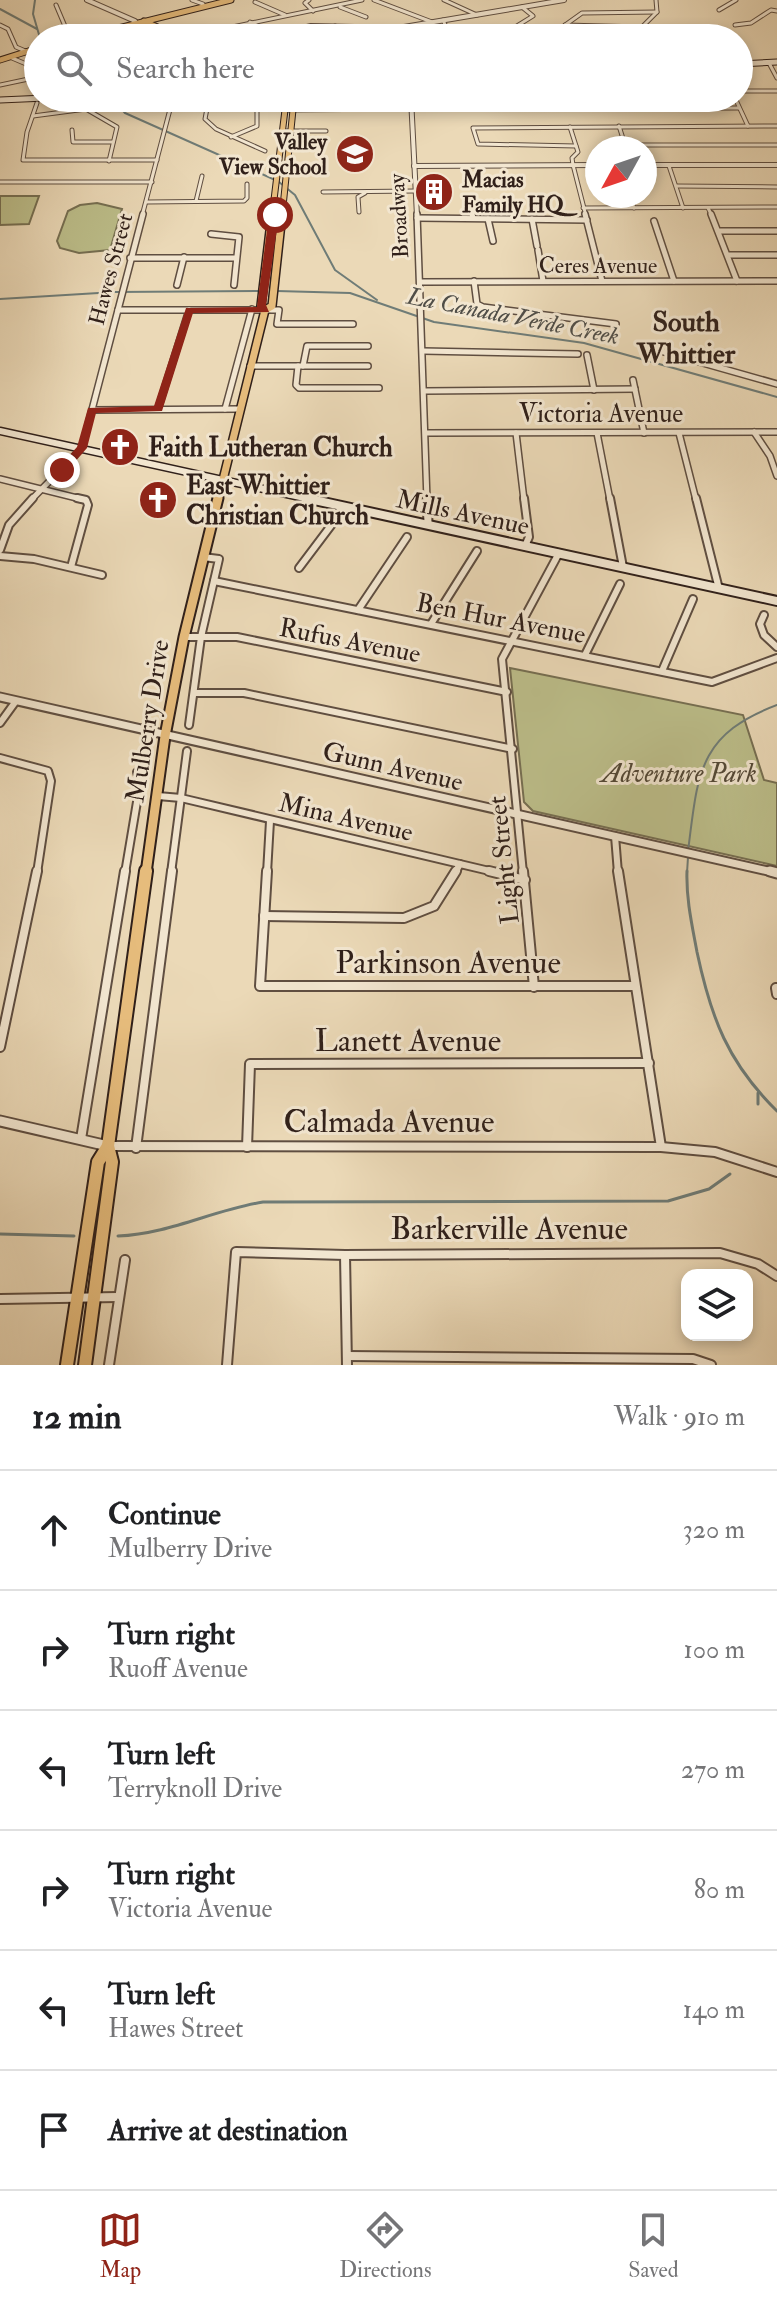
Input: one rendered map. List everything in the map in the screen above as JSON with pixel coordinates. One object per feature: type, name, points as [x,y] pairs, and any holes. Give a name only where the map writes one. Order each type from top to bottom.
[{"type":"main road","points":[[129,24],[221,0]]},
{"type":"main road","points":[[128,24],[231,0]]},
{"type":"main road","points":[[140,21],[146,24]]},
{"type":"main road","points":[[0,61],[24,53]]},
{"type":"main road","points":[[0,61],[24,54]]},
{"type":"main road","points":[[753,64],[777,62]]},
{"type":"main road","points":[[0,100],[24,99]]},
{"type":"main road","name":"Mulberry Drive","points":[[85,1365],[112,1162],[108,1146],[165,736],[184,637],[239,409],[265,310],[272,306],[285,190],[282,174],[285,112]]},
{"type":"main road","name":"Mulberry Drive","points":[[265,310],[261,306],[276,190],[282,174],[293,112]]},
{"type":"main road","points":[[273,215],[279,217],[281,231]]},
{"type":"main road","name":"Mills Avenue","points":[[0,431],[777,601]]},
{"type":"main road","name":"Mulberry Drive","points":[[67,1365],[98,1162],[108,1146]]},
{"type":"street","points":[[87,0],[140,21]]},
{"type":"street","points":[[96,0],[140,21]]},
{"type":"street","points":[[192,0],[203,4]]},
{"type":"street","points":[[309,0],[305,3],[313,11]]},
{"type":"street","points":[[236,24],[362,0]]},
{"type":"street","points":[[374,0],[432,22]]},
{"type":"street","points":[[444,0],[477,15]]},
{"type":"street","points":[[421,24],[564,0]]},
{"type":"street","points":[[656,0],[657,12]]},
{"type":"street","points":[[719,10],[736,0]]},
{"type":"street","points":[[255,2],[285,15]]},
{"type":"street","points":[[56,5],[64,24]]},
{"type":"street","points":[[339,6],[366,17]]},
{"type":"street","points":[[520,24],[533,16],[522,7]]},
{"type":"street","points":[[743,24],[751,23],[771,10],[777,11]]},
{"type":"street","points":[[566,24],[582,13],[657,12]]},
{"type":"street","points":[[644,24],[657,12]]},
{"type":"street","points":[[443,20],[445,24]]},
{"type":"street","points":[[248,21],[256,24]]},
{"type":"street","points":[[0,25],[12,36],[16,47],[24,50]]},
{"type":"street","points":[[3,37],[12,36]]},
{"type":"street","points":[[12,58],[24,63]]},
{"type":"street","points":[[769,63],[777,78]]},
{"type":"street","points":[[0,85],[24,80]]},
{"type":"street","points":[[753,91],[777,91]]},
{"type":"street","points":[[34,112],[23,160],[157,160]]},
{"type":"street","points":[[33,116],[72,112]]},
{"type":"street","points":[[91,112],[117,127],[109,161]]},
{"type":"street","name":"Hawes Street","points":[[82,448],[169,112]]},
{"type":"street","points":[[206,112],[205,119],[231,137],[265,151]]},
{"type":"street","points":[[231,137],[257,126],[257,112]]},
{"type":"street","name":"Broadway","points":[[412,112],[428,523]]},
{"type":"street","points":[[741,112],[748,126]]},
{"type":"street","points":[[619,126],[622,136]]},
{"type":"street","points":[[576,146],[478,144],[473,128],[777,126]]},
{"type":"street","points":[[570,127],[578,152],[572,158],[573,165],[602,281]]},
{"type":"street","points":[[72,130],[73,142],[113,142]]},
{"type":"street","points":[[282,131],[326,131]]},
{"type":"street","points":[[657,147],[777,145]]},
{"type":"street","points":[[414,166],[585,165]]},
{"type":"street","points":[[657,166],[777,165]]},
{"type":"street","points":[[669,166],[683,208]]},
{"type":"street","points":[[196,201],[202,176]]},
{"type":"street","points":[[0,182],[152,182]]},
{"type":"street","points":[[147,202],[244,201],[247,198],[247,184]]},
{"type":"street","points":[[677,186],[777,187]]},
{"type":"street","points":[[323,192],[415,191]]},
{"type":"street","points":[[359,212],[358,197],[365,193]]},
{"type":"street","points":[[469,198],[473,218]]},
{"type":"street","points":[[657,208],[777,207]]},
{"type":"street","points":[[649,208],[674,281]]},
{"type":"street","points":[[708,208],[720,231],[737,281]]},
{"type":"street","points":[[417,218],[587,220]]},
{"type":"street","points":[[488,219],[493,241]]},
{"type":"street","points":[[532,219],[543,281]]},
{"type":"street","points":[[720,231],[777,231]]},
{"type":"street","points":[[211,234],[239,237],[234,285]]},
{"type":"street","points":[[729,255],[777,255]]},
{"type":"street","points":[[177,285],[184,257]]},
{"type":"street","points":[[130,258],[235,258]]},
{"type":"street","points":[[474,281],[477,304],[483,307],[616,324]]},
{"type":"street","name":"Ceres Avenue","points":[[420,282],[777,281]]},
{"type":"street","points":[[225,409],[252,309]]},
{"type":"street","points":[[118,310],[279,310],[277,324],[353,324]]},
{"type":"street","points":[[158,409],[189,310]]},
{"type":"street","points":[[368,346],[304,347],[296,385],[299,388],[379,388]]},
{"type":"street","points":[[423,351],[578,354]]},
{"type":"street","points":[[664,352],[774,383],[777,374]]},
{"type":"street","points":[[587,355],[594,390]]},
{"type":"street","points":[[250,366],[368,366]]},
{"type":"street","points":[[633,380],[644,433]]},
{"type":"street","points":[[425,391],[635,389]]},
{"type":"street","points":[[92,410],[239,409]]},
{"type":"street","points":[[754,432],[770,456],[777,476]]},
{"type":"street","name":"Victoria Avenue","points":[[426,433],[777,432]]},
{"type":"street","points":[[516,433],[529,537],[525,546]]},
{"type":"street","points":[[597,433],[623,567]]},
{"type":"street","points":[[679,433],[719,589]]},
{"type":"street","points":[[82,448],[9,525],[0,553],[102,575]]},
{"type":"street","points":[[0,479],[82,498],[88,505],[71,567]]},
{"type":"street","points":[[299,568],[345,507]]},
{"type":"street","points":[[0,523],[9,525]]},
{"type":"street","points":[[358,610],[407,537]]},
{"type":"street","points":[[431,624],[477,551]]},
{"type":"street","name":"Light Street","points":[[534,987],[502,659],[559,553]]},
{"type":"street","name":"Mulberry Drive","points":[[189,725],[201,637],[219,559],[203,557]]},
{"type":"street","name":"Ben Hur Avenue","points":[[214,581],[712,682],[777,658]]},
{"type":"street","points":[[585,655],[620,584]]},
{"type":"street","points":[[662,671],[693,599]]},
{"type":"street","points":[[764,615],[760,624],[764,635],[777,647]]},
{"type":"street","name":"Rufus Avenue","points":[[184,637],[237,637],[507,692]]},
{"type":"street","points":[[195,693],[244,693],[513,749]]},
{"type":"street","name":"Gunn Avenue","points":[[0,697],[777,873]]},
{"type":"street","points":[[0,723],[16,701]]},
{"type":"street","name":"Mulberry Drive","points":[[136,1148],[187,751]]},
{"type":"street","points":[[0,758],[48,771],[51,781],[38,869],[0,1047]]},
{"type":"street","points":[[81,1139],[140,784],[137,772]]},
{"type":"street","name":"Mina Avenue","points":[[158,796],[181,798],[525,880]]},
{"type":"street","points":[[270,821],[264,916],[404,918],[423,915],[440,904],[460,864]]},
{"type":"street","points":[[615,836],[615,853],[661,1147]]},
{"type":"street","name":"Parkinson Avenue","points":[[264,916],[260,986],[635,986]]},
{"type":"street","name":"Lanett Avenue","points":[[247,1147],[250,1064],[649,1063]]},
{"type":"street","name":"Calmada Avenue","points":[[2,1125],[108,1146],[136,1148],[661,1147],[715,1152],[777,1172]]},
{"type":"street","name":"Barkerville Avenue","points":[[227,1365],[236,1252],[345,1255],[720,1253],[758,1264],[777,1276]]},
{"type":"street","points":[[345,1255],[347,1360],[693,1359],[711,1365]]},
{"type":"street","points":[[109,1365],[125,1260]]},
{"type":"street","points":[[0,1299],[118,1297]]},
{"type":"green space","points":[[0,196],[39,196],[29,224],[0,225]]},
{"type":"green space","points":[[97,203],[122,209],[110,250],[79,253],[60,248],[57,241],[68,211],[80,205]]},
{"type":"green space","name":"Adventure Park","points":[[510,668],[743,715],[764,780],[777,783],[777,866],[533,811],[524,802]]},
{"type":"waterway","points":[[35,0],[33,14],[36,24]]},
{"type":"waterway","points":[[0,9],[28,24]]},
{"type":"waterway","points":[[124,112],[273,179]]},
{"type":"waterway","points":[[279,182],[295,195],[335,270],[377,300]]},
{"type":"waterway","name":"La Canada Verde Creek","points":[[0,299],[115,292],[259,291]]},
{"type":"waterway","name":"La Canada Verde Creek","points":[[277,291],[350,293],[434,322],[584,343],[777,397]]},
{"type":"waterway","points":[[688,851],[699,779],[716,744],[751,717],[777,705]]},
{"type":"waterway","points":[[687,872],[688,857]]},
{"type":"waterway","points":[[687,872],[688,902],[697,952],[716,1019],[734,1057],[777,1111]]},
{"type":"waterway","points":[[758,1093],[758,1104]]},
{"type":"waterway","points":[[118,1236],[155,1231],[263,1202],[668,1201],[709,1189],[730,1174]]},
{"type":"waterway","points":[[0,1234],[74,1236]]},
{"type":"place","name":"Valley View School","points":[[355,154]]},
{"type":"place","name":"Macias Family HQ","points":[[434,192]]},
{"type":"place","name":"Faith Lutheran Church","points":[[120,447]]},
{"type":"place","name":"East Whittier Christian Church","points":[[158,500]]},
{"type":"district","name":"South Whittier","points":[[686,337]]},
{"type":"route","points":[[62,470],[82,448],[92,410],[158,409],[189,310],[265,310],[261,306],[275,215]]}]
